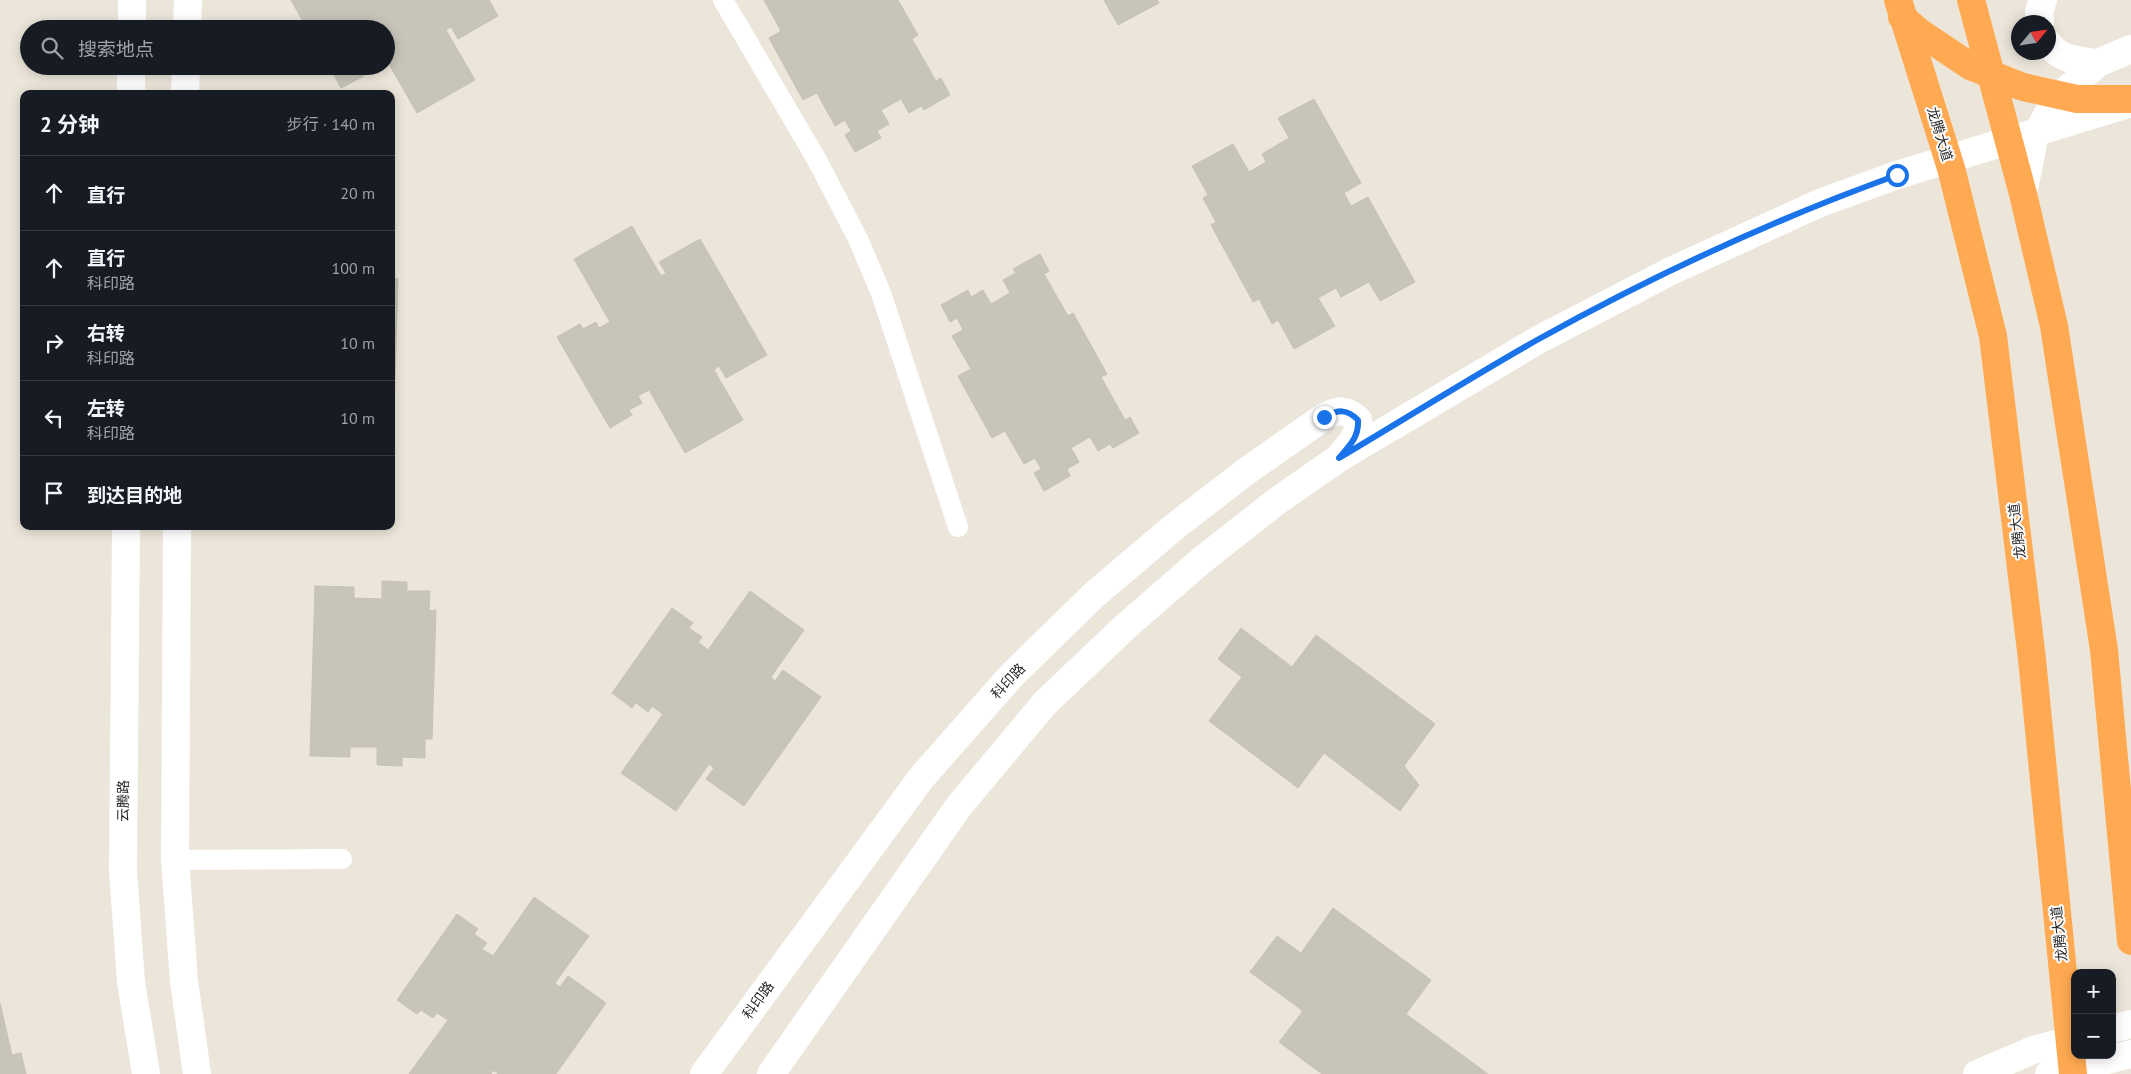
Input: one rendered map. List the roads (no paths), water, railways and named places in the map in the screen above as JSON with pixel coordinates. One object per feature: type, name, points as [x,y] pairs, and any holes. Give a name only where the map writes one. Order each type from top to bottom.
[{"type":"highway","points":[[1885,0],[1918,31],[1970,66],[2023,87],[2077,99],[2131,99]]},
{"type":"highway","name":"龙腾大道","points":[[1898,0],[1951,168],[1993,336],[2032,659],[2072,1074]]},
{"type":"highway","points":[[1971,0],[2023,194],[2054,326],[2104,650],[2131,941]]},
{"type":"street","points":[[132,0],[132,20]]},
{"type":"street","points":[[187,20],[188,0]]},
{"type":"street","points":[[2039,15],[2038,11],[2043,0]]},
{"type":"street","points":[[2023,194],[2034,139],[2056,100],[2098,63],[2131,49]]},
{"type":"street","points":[[2056,52],[2071,60],[2098,63]]},
{"type":"street","points":[[131,75],[131,90]]},
{"type":"street","points":[[185,90],[186,75]]},
{"type":"street","name":"科印路","points":[[771,1074],[959,806],[1045,703],[1125,628],[1202,560],[1277,501],[1339,458],[1538,340],[1671,271],[1820,203],[1897,175],[2131,103]]},
{"type":"street","name":"科印路","points":[[704,1074],[922,777],[1011,676],[1094,595],[1174,528],[1248,470],[1324,417],[1338,410],[1350,412],[1358,420],[1355,439],[1339,458]]},
{"type":"street","name":"云腾路","points":[[126,530],[123,871],[131,982],[146,1074]]},
{"type":"street","points":[[177,530],[175,860],[184,981],[197,1074]]},
{"type":"street","points":[[2116,1028],[2131,1024]]},
{"type":"street","points":[[1977,1074],[2033,1050],[2071,1040]]},
{"type":"street","points":[[2049,1074],[2131,1054]]},
{"type":"lane","points":[[723,0],[817,160],[858,239],[881,293],[958,527]]},
{"type":"lane","points":[[175,860],[342,859]]}]
